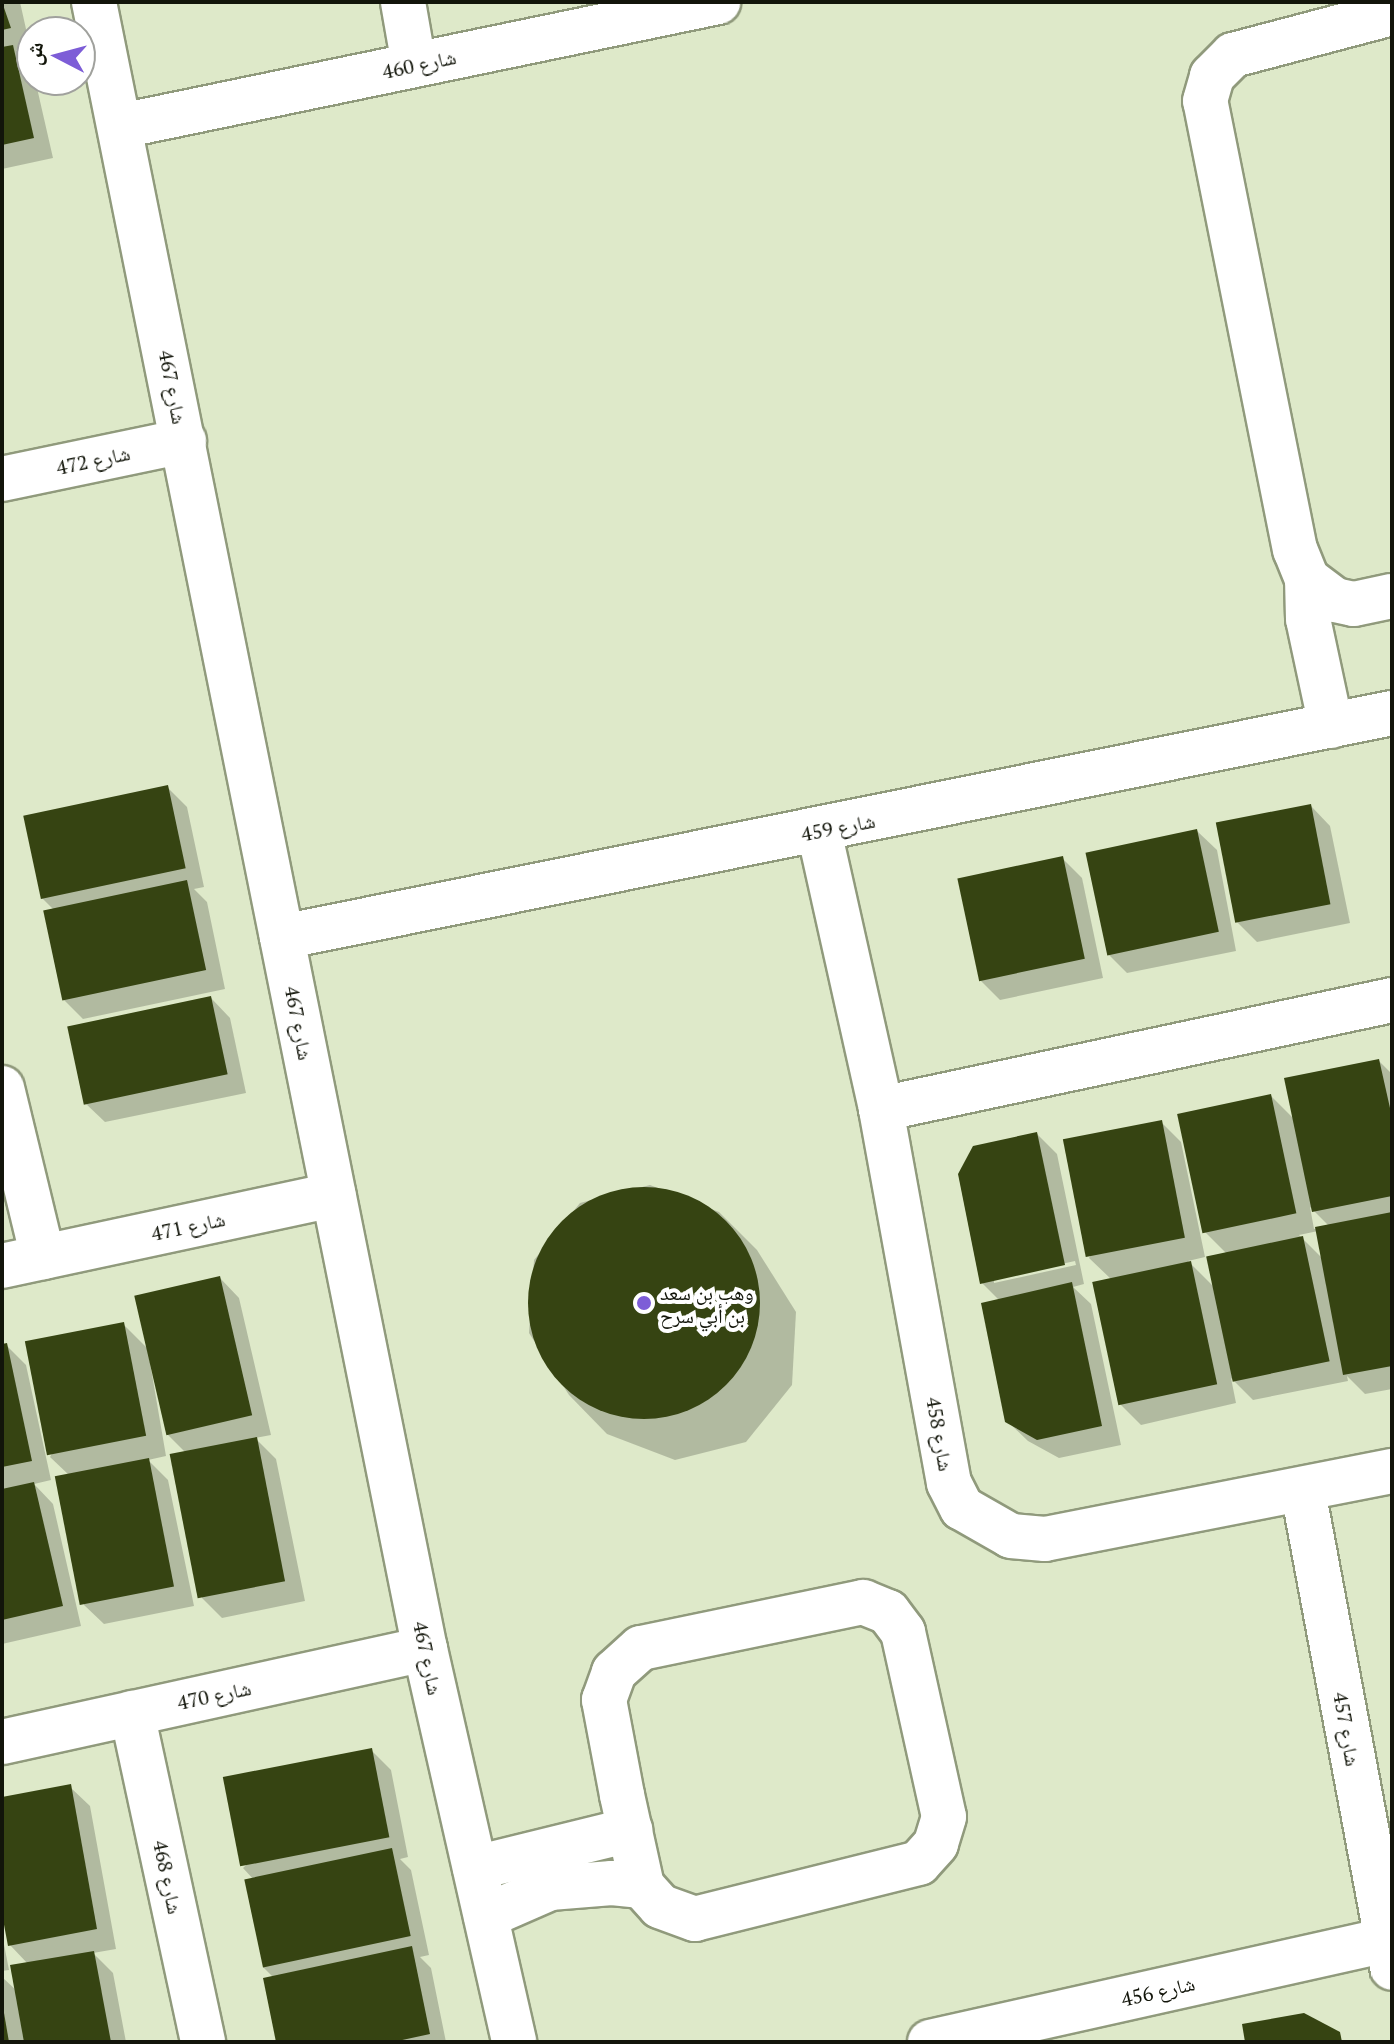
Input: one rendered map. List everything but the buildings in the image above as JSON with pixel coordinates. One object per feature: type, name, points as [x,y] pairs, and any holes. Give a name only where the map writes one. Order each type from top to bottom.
[{"type":"street","name":"شارع 467","points":[[94,2],[425,1649],[514,2042]]},
{"type":"street","points":[[403,2],[414,65]]},
{"type":"street","name":"شارع 460","points":[[121,126],[718,2]]},
{"type":"street","points":[[1331,726],[1308,619],[1307,579],[1295,550],[1205,101],[1212,76],[1233,55],[1392,13]]},
{"type":"street","name":"شارع 472","points":[[2,479],[184,441]]},
{"type":"street","points":[[1307,579],[1335,600],[1354,604],[1392,596]]},
{"type":"street","name":"شارع 459","points":[[282,937],[1392,713]]},
{"type":"street","name":"شارع 458","points":[[819,831],[881,1109],[949,1483],[962,1508],[1011,1536],[1045,1539],[1303,1491],[1392,1471]]},
{"type":"street","points":[[881,1109],[1392,1000]]},
{"type":"street","name":"شارع 471","points":[[2,1088],[22,1261],[333,1195]]},
{"type":"street","name":"شارع 457","points":[[1303,1491],[1389,1954]]},
{"type":"street","points":[[863,1602],[888,1612],[903,1632],[944,1817],[936,1844],[919,1863],[695,1919],[660,1906],[642,1886],[630,1830],[604,1700],[614,1672],[641,1648],[863,1602]]},
{"type":"street","name":"شارع 470","points":[[2,1742],[425,1649]]},
{"type":"street","name":"شارع 468","points":[[132,1713],[203,2042]]},
{"type":"street","points":[[475,1868],[630,1830]]},
{"type":"street","points":[[486,1916],[550,1888],[612,1883],[642,1886]]},
{"type":"street","name":"شارع 456","points":[[930,2042],[1389,1954]]},
{"type":"place","name":"وهب بن سعد بن أبي سرح","points":[[644,1303]]}]
